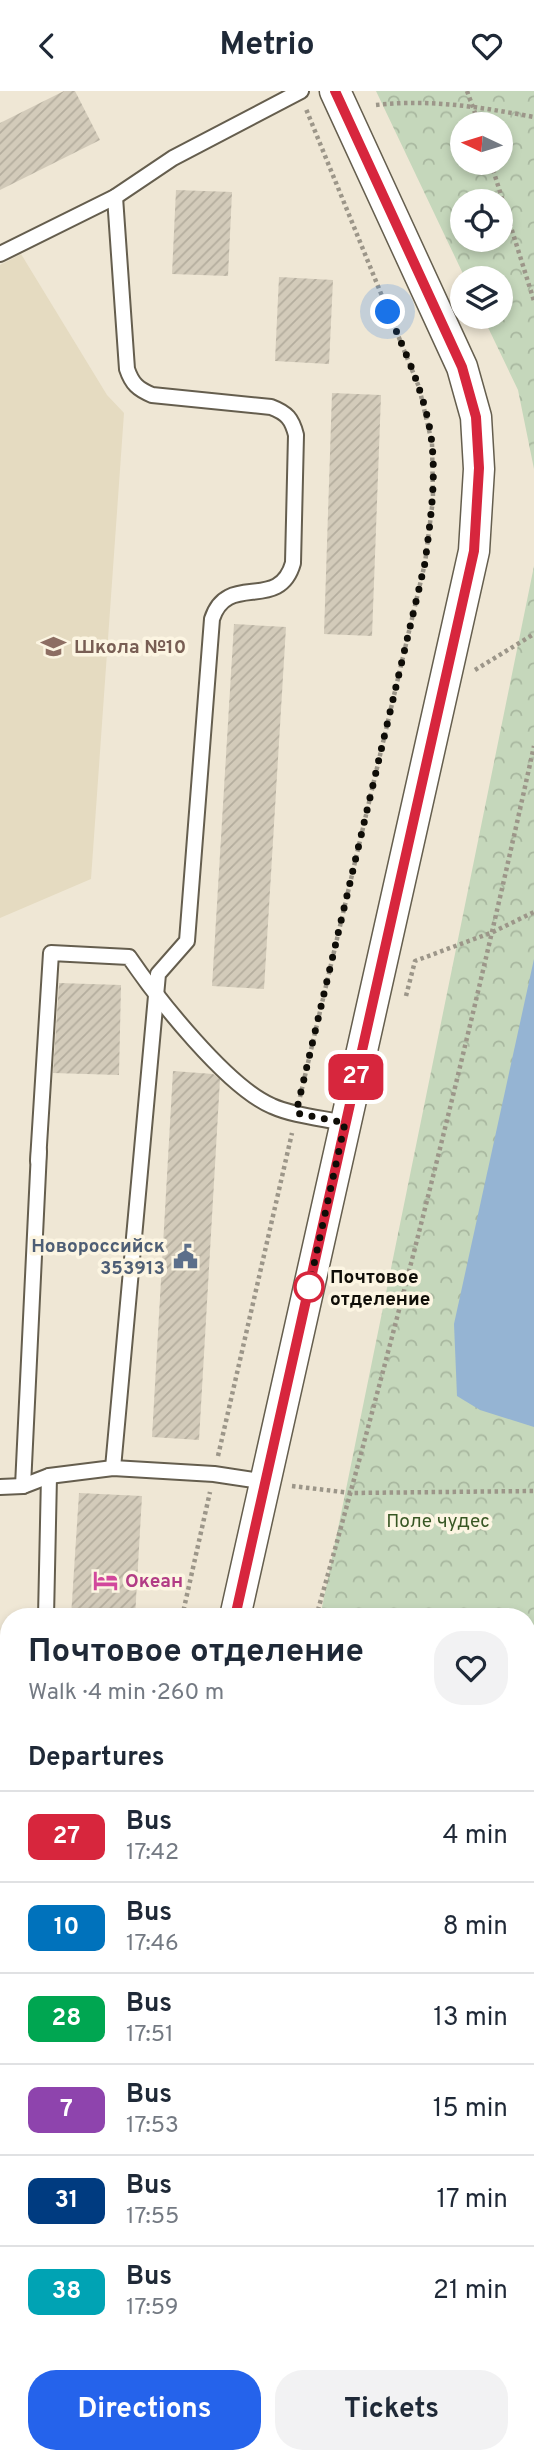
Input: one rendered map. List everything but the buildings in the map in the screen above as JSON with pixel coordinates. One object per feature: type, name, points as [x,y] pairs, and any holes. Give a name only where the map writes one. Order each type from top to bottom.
[{"type":"street","points":[[237,1608],[474,551],[479,468],[476,417],[462,367],[335,91]]},
{"type":"lane","points":[[0,254],[115,197],[173,158],[300,92]]},
{"type":"lane","points":[[113,1468],[158,974],[187,941],[212,619],[216,606],[225,597],[267,591],[280,586],[289,576],[293,563],[296,435],[293,422],[284,412],[271,407],[152,395],[140,390],[131,381],[127,369],[115,197]]},
{"type":"lane","points":[[23,1486],[51,953],[129,957],[157,998],[243,1089],[272,1107],[345,1123]]},
{"type":"lane","points":[[38,1161],[40,1133]]},
{"type":"lane","points":[[0,1487],[23,1486],[49,1476],[113,1468],[214,1474],[267,1482]]},
{"type":"lane","points":[[46,1608],[49,1476]]},
{"type":"path","points":[[467,91],[476,112]]},
{"type":"path","points":[[184,1608],[296,1113],[425,563],[433,499],[432,443],[419,387],[300,92]]},
{"type":"path","points":[[376,105],[410,101],[474,105],[534,117]]},
{"type":"path","points":[[495,175],[534,302]]},
{"type":"path","points":[[446,673],[480,669],[534,634]]},
{"type":"path","points":[[319,1608],[351,1493],[493,932],[534,746]]},
{"type":"path","points":[[404,1001],[415,961],[493,932],[534,912]]},
{"type":"path","points":[[267,1482],[351,1493],[534,1491]]},
{"type":"shaded area","name":"Школа №10","points":[[21,254],[107,395],[124,413],[91,879],[0,918],[0,265]]},
{"type":"green space","points":[[376,91],[534,91],[534,469],[518,390],[489,329],[513,329],[513,266],[459,266],[453,252],[513,252],[513,189],[450,189],[450,246]]},
{"type":"green space","name":"Поле чудес","points":[[534,566],[534,1608],[322,1608]]},
{"type":"water","points":[[534,959],[534,1427],[480,1410],[457,1396],[454,1324]]},
{"type":"bus line","name":"27","points":[[237,1608],[474,551],[476,523],[479,468],[476,417],[462,367],[335,91]]},
{"type":"place","name":"Школа №10","points":[[54,646]]},
{"type":"place","name":"Новороссийск 353913","points":[[185,1256]]},
{"type":"place","name":"Почтовое отделение","points":[[309,1287]]},
{"type":"place","name":"Океан","points":[[105,1580]]},
{"type":"route","points":[[309,1287],[345,1123],[296,1113],[425,563],[433,499],[432,443],[419,387],[388,312]]}]
